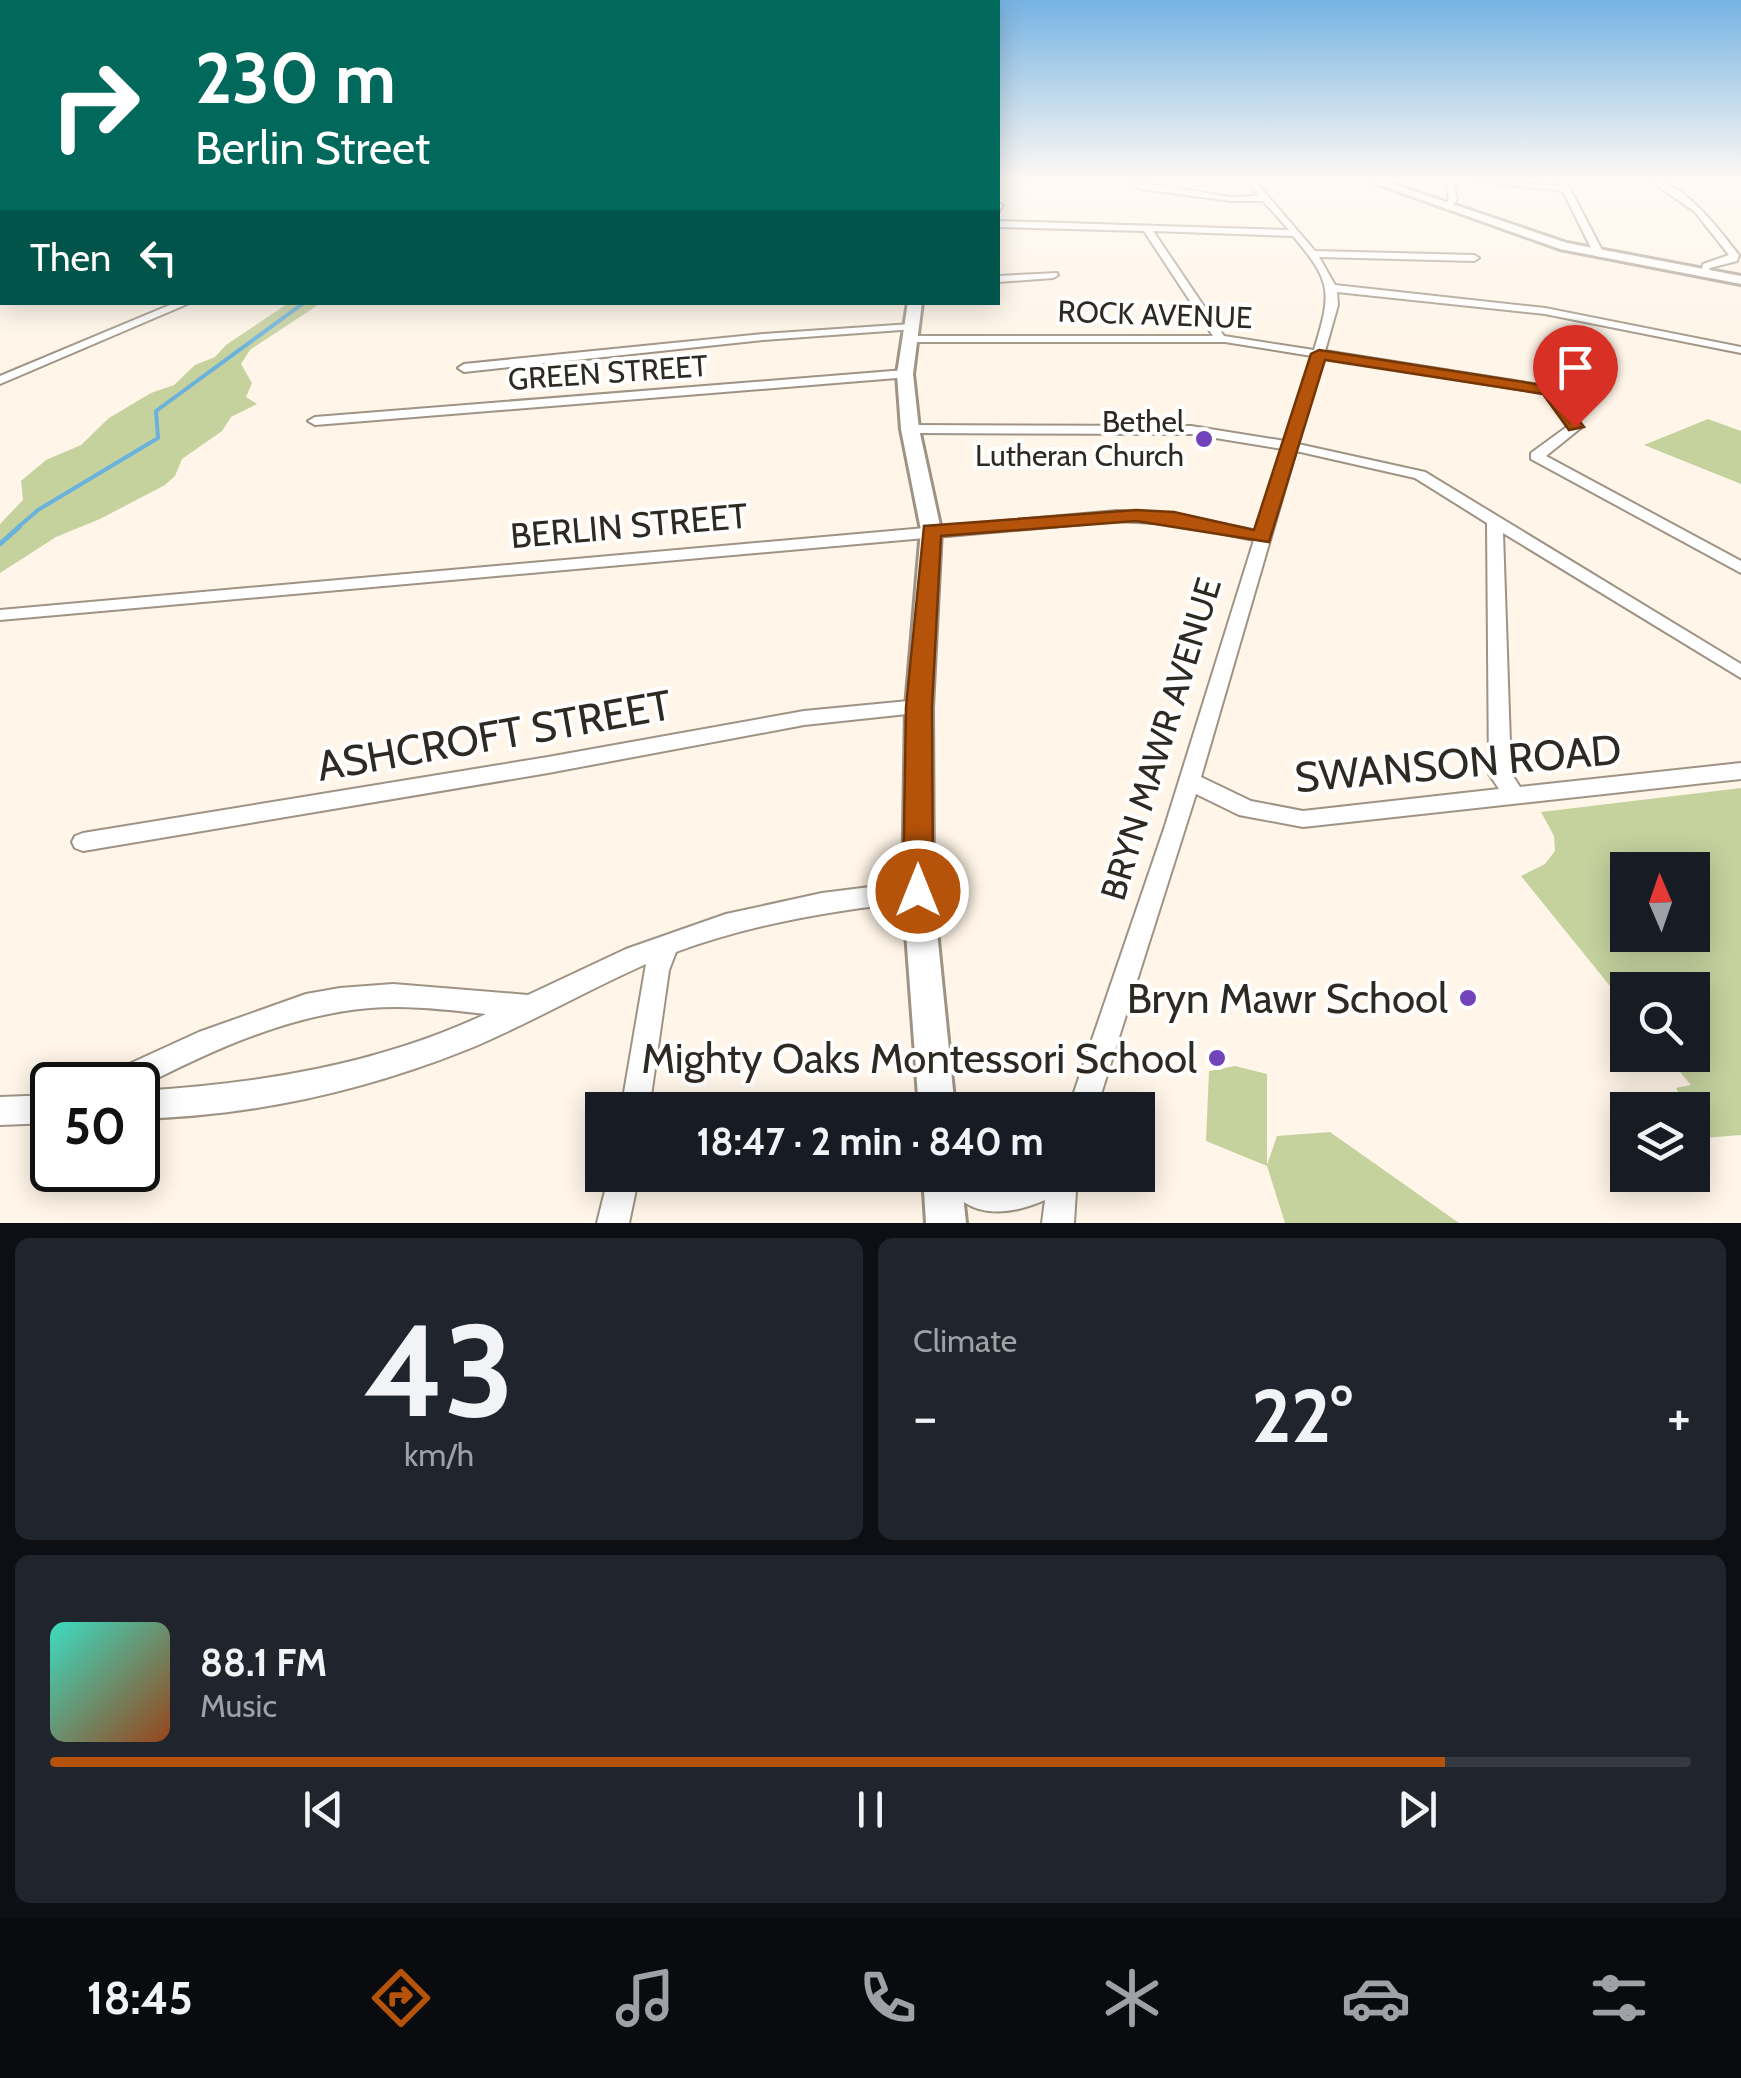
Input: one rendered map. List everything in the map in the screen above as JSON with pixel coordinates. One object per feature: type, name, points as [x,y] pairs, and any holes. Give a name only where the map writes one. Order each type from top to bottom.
[{"type":"main road","points":[[1535,238],[1598,254],[1741,280]]},
{"type":"main road","points":[[915,305],[905,374],[910,429],[931,530],[919,707],[918,891],[935,1092]]},
{"type":"main road","points":[[943,1192],[946,1223]]},
{"type":"street","points":[[1153,238],[1222,339]]},
{"type":"street","points":[[1297,238],[1332,288],[1545,311],[1741,350]]},
{"type":"street","points":[[1590,238],[1598,254]]},
{"type":"street","points":[[1704,274],[1706,266],[1732,260],[1734,255],[1720,238]]},
{"type":"street","points":[[1311,254],[1474,258]]},
{"type":"street","points":[[1000,278],[1053,274]]},
{"type":"street","name":"BRYN MAWR AVENUE","points":[[1088,1092],[1190,781],[1319,354],[1333,305],[1332,288]]},
{"type":"street","points":[[0,380],[181,305]]},
{"type":"street","name":"ROCK AVENUE","points":[[464,368],[763,337],[910,333],[1222,339],[1319,354],[1548,390],[1575,427],[1536,456],[1741,568]]},
{"type":"street","name":"GREEN STREET","points":[[315,420],[905,374]]},
{"type":"street","points":[[910,429],[1184,430],[1290,446],[1427,477],[1741,672]]},
{"type":"street","name":"BERLIN STREET","points":[[0,615],[931,530],[1136,516],[1174,518],[1262,538]]},
{"type":"street","points":[[1495,519],[1500,774],[1515,798]]},
{"type":"street","name":"ASHCROFT STREET","points":[[83,842],[548,766],[804,718],[919,707]]},
{"type":"street","name":"SWANSON ROAD","points":[[1190,781],[1247,809],[1287,819],[1515,798],[1741,771]]},
{"type":"street","points":[[160,1103],[264,1093],[323,1082],[430,1051],[667,944],[784,912],[858,897],[918,891]]},
{"type":"street","points":[[638,1092],[656,970],[667,944]]},
{"type":"street","points":[[160,1064],[223,1035],[315,1005],[396,996],[530,1007]]},
{"type":"street","points":[[0,1111],[30,1109]]},
{"type":"street","points":[[613,1223],[620,1192]]},
{"type":"street","points":[[977,1192],[982,1196],[1010,1198],[1027,1192]]},
{"type":"street","points":[[1058,1223],[1059,1192]]},
{"type":"green space","points":[[286,305],[318,305],[250,350],[241,364],[252,383],[246,397],[257,404],[231,417],[222,431],[182,459],[175,476],[165,485],[56,537],[0,573],[0,524],[23,500],[21,481],[46,460],[81,445],[109,418],[151,393],[174,385],[195,365],[215,357],[226,345]]},
{"type":"green space","points":[[1708,419],[1741,431],[1741,484],[1644,445]]},
{"type":"green space","points":[[1741,788],[1741,1135],[1710,1137],[1710,1092],[1678,1092],[1676,1088],[1691,1085],[1680,1072],[1710,1072],[1710,972],[1610,972],[1610,986],[1521,876],[1545,864],[1555,851],[1554,836],[1541,812]]},
{"type":"green space","points":[[1235,1066],[1267,1074],[1267,1165],[1277,1136],[1330,1132],[1459,1223],[1285,1223],[1267,1166],[1206,1141],[1209,1071]]},
{"type":"waterway","points":[[16,529],[38,510],[158,438],[156,411],[301,305]]},
{"type":"waterway","points":[[0,544],[19,527]]},
{"type":"place","name":"Bethel Lutheran Church","points":[[1204,439]]},
{"type":"place","name":"Bryn Mawr School","points":[[1468,998]]},
{"type":"place","name":"Mighty Oaks Montessori School","points":[[1217,1058]]},
{"type":"route","points":[[918,891],[919,707],[931,530],[1136,516],[1174,518],[1262,538],[1319,354],[1548,390],[1575,427]]}]
